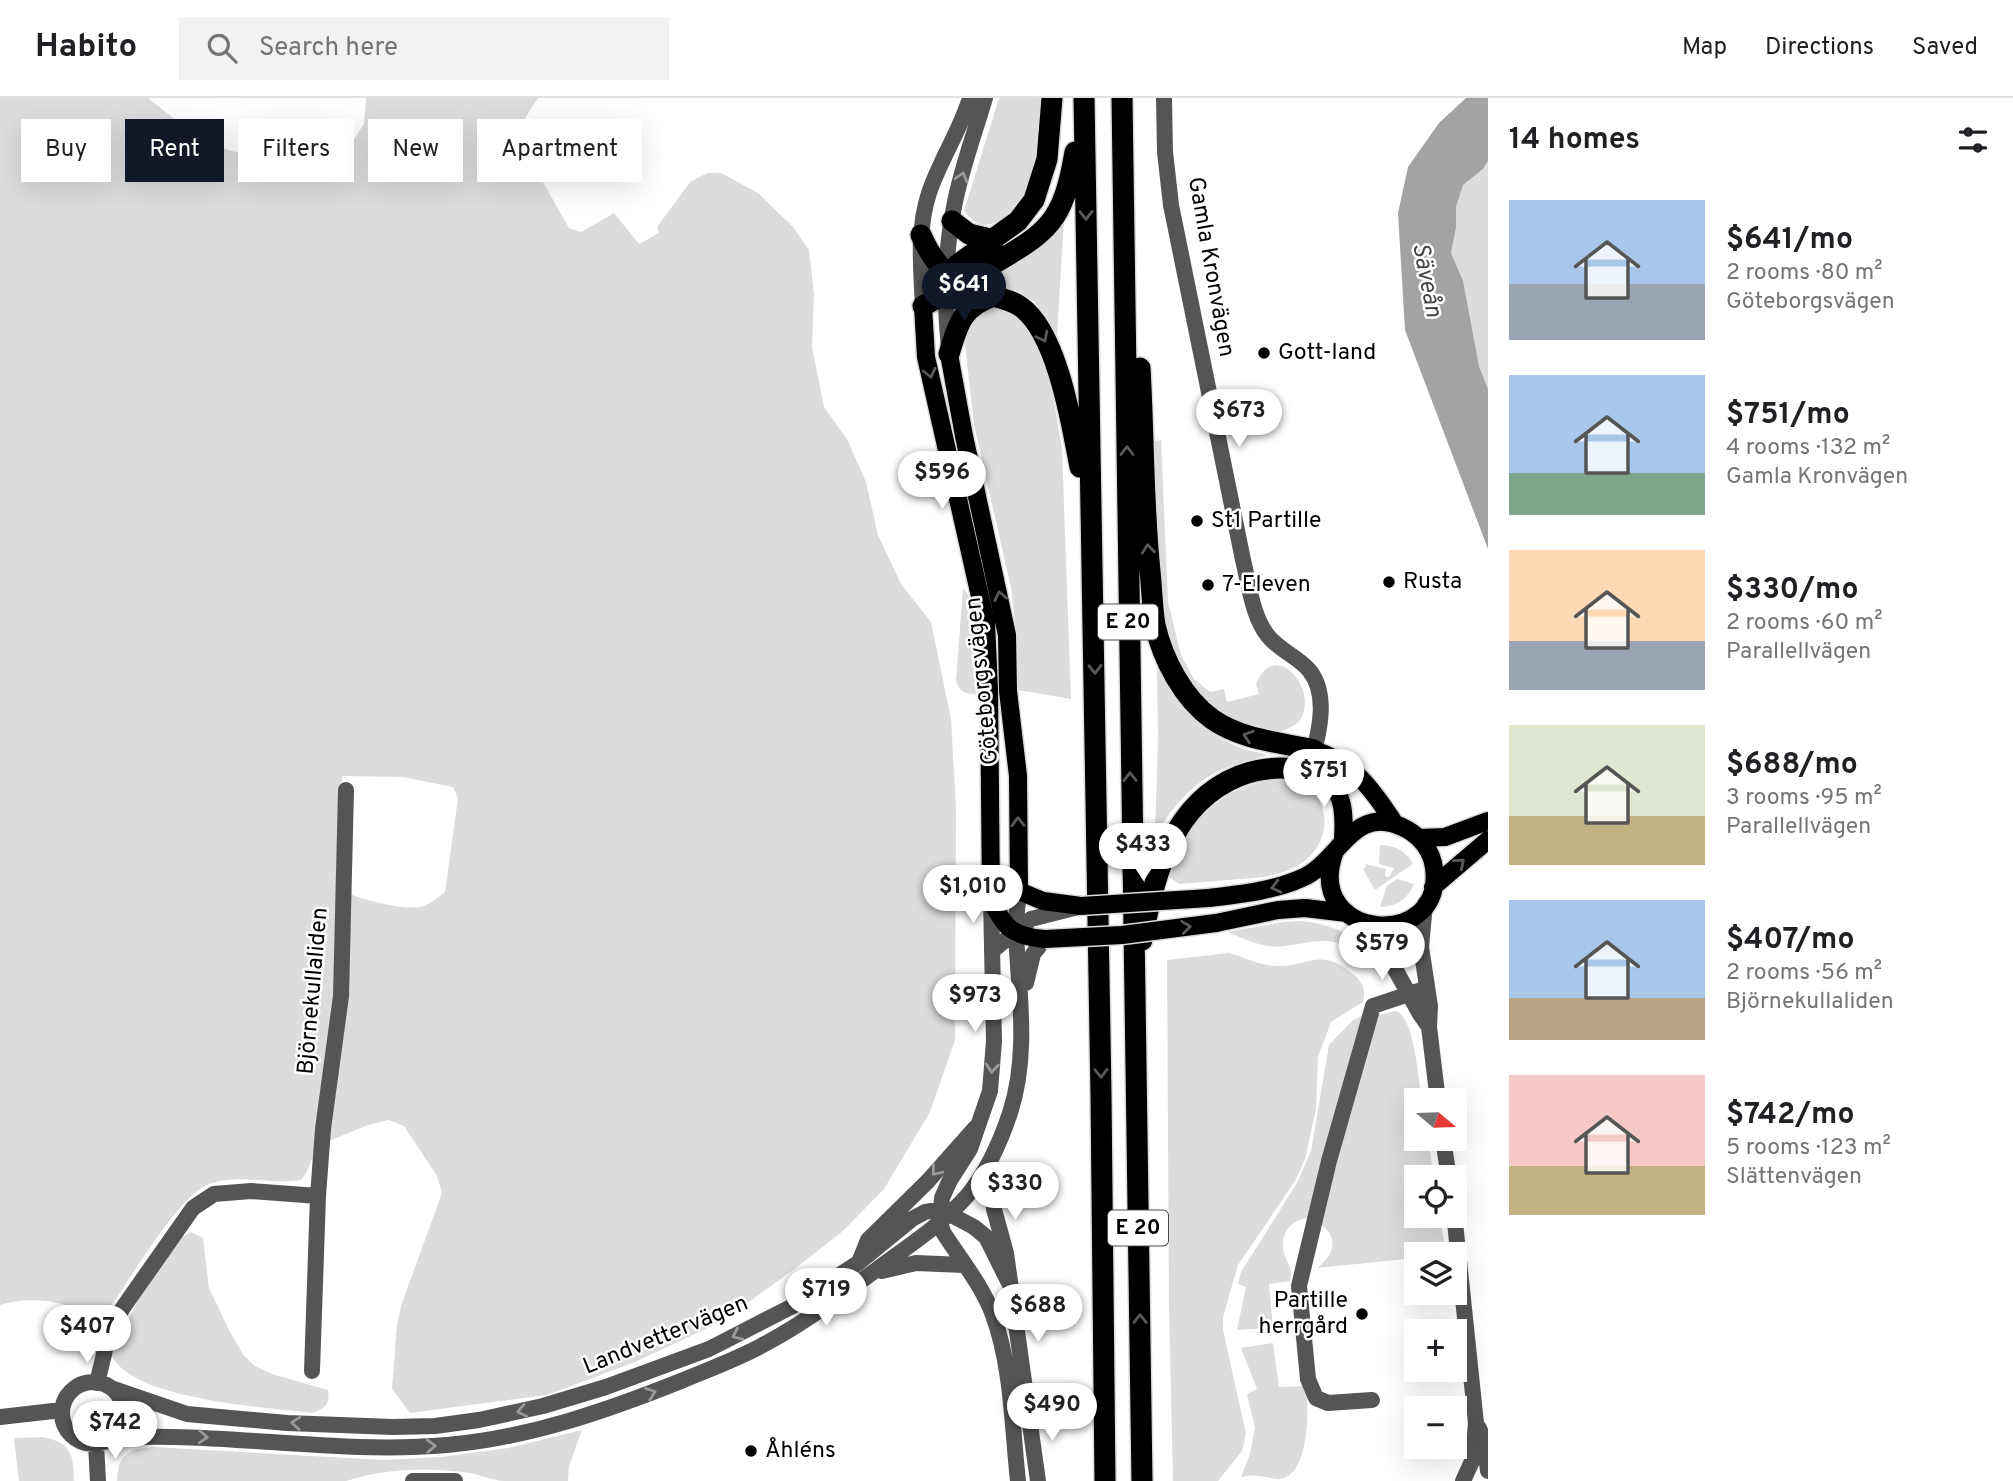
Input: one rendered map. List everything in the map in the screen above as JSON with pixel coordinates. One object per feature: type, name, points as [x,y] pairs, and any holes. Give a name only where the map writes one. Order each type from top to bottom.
[{"type":"highway","points":[[952,284],[957,265],[1018,221],[1034,200],[1047,159],[1052,98]]},
{"type":"highway","points":[[923,306],[930,292],[952,284],[1029,244],[1059,211],[1070,180],[1079,98]]},
{"type":"highway","name":"E 20","points":[[1084,98],[1105,1481]]},
{"type":"highway","points":[[1124,98],[1146,532],[1155,624],[1167,660],[1181,687],[1200,709],[1240,734],[1314,750]]},
{"type":"highway","name":"E 20","points":[[1124,98],[1142,1481]]},
{"type":"highway","points":[[952,221],[969,234],[994,240]]},
{"type":"highway","points":[[921,235],[929,253],[952,284],[1022,307],[1034,319],[1045,338],[1065,395],[1091,527]]},
{"type":"highway","points":[[949,354],[962,317],[979,300],[993,296]]},
{"type":"highway","points":[[1135,1006],[1137,964],[1156,878],[1174,834],[1185,817],[1211,792],[1246,774],[1279,767],[1308,771]]},
{"type":"highway","points":[[1141,1387],[1151,1422],[1156,1481]]},
{"type":"main road","name":"Göteborgsvägen","points":[[923,306],[926,357],[986,623],[991,899]]},
{"type":"main road","name":"Göteborgsvägen","points":[[949,354],[1007,635],[1008,691],[1018,776],[1019,891]]},
{"type":"main road","points":[[1314,750],[1342,762],[1375,794],[1395,824]]},
{"type":"main road","points":[[1308,771],[1328,781],[1338,794],[1345,819],[1330,875],[1338,902],[1351,916]]},
{"type":"main road","points":[[1420,838],[1445,837],[1488,821]]},
{"type":"main road","points":[[1019,891],[1043,908],[1209,898],[1259,891],[1306,877],[1354,831],[1381,822],[1395,824],[1420,838],[1433,861],[1433,887]]},
{"type":"main road","points":[[991,899],[1001,920],[1028,937],[1045,939],[1122,935],[1305,908],[1351,916],[1378,927],[1396,925],[1413,917],[1425,904],[1433,887],[1488,840]]},
{"type":"street","name":"Göteborgsvägen","points":[[923,306],[921,235],[929,194],[970,98]]},
{"type":"street","name":"Göteborgsvägen","points":[[949,354],[952,221],[955,201],[985,98]]},
{"type":"street","name":"Gamla Kronvägen","points":[[1164,98],[1171,205],[1243,560],[1256,611],[1267,635],[1309,670],[1317,684],[1320,697],[1314,750],[1308,771]]},
{"type":"street","name":"Björnekullaliden","points":[[312,1371],[323,1129],[341,996],[346,790]]},
{"type":"street","name":"Göteborgsvägen","points":[[1019,891],[1016,931],[1021,1017]]},
{"type":"street","name":"Landvettervägen","points":[[104,1441],[149,1436],[204,1437],[357,1448],[483,1442],[573,1421],[714,1367],[760,1347],[810,1318],[864,1269],[868,1240],[928,1181],[981,1121],[990,1091],[993,1061],[991,899]]},
{"type":"street","points":[[1425,904],[1421,947],[1436,1088]]},
{"type":"street","points":[[992,951],[1043,908]]},
{"type":"street","points":[[1351,916],[1395,969],[1429,1027]]},
{"type":"street","points":[[1021,1017],[1032,954],[1045,939]]},
{"type":"street","points":[[1372,1400],[1328,1403],[1316,1398],[1308,1379],[1299,1286],[1329,1161],[1373,1006],[1427,988]]},
{"type":"street","name":"Landvettervägen","points":[[104,1386],[187,1414],[275,1422],[435,1426],[479,1420],[543,1406],[709,1349],[864,1269],[943,1215],[978,1182],[1003,1133],[1017,1086],[1021,1057],[1021,1017]]},
{"type":"street","points":[[981,1121],[970,1149],[949,1182],[943,1232],[982,1292],[993,1315],[1007,1374],[1018,1481]]},
{"type":"street","points":[[990,1161],[994,1209],[1006,1253],[1038,1481]]},
{"type":"street","points":[[104,1386],[107,1342],[122,1309],[193,1208],[214,1194],[251,1191],[318,1196]]},
{"type":"street","points":[[943,1215],[974,1227],[986,1237],[1010,1285]]},
{"type":"street","points":[[1456,1228],[1476,1423],[1473,1459],[1463,1481]]},
{"type":"street","points":[[864,1269],[916,1263],[964,1265]]},
{"type":"street","points":[[98,1481],[104,1441],[121,1426],[121,1401],[104,1386],[85,1384],[74,1389],[66,1398],[62,1410],[63,1421],[71,1435],[80,1441],[104,1441]]},
{"type":"street","points":[[0,1417],[62,1410]]},
{"type":"street","points":[[1476,1423],[1484,1441],[1488,1471]]},
{"type":"street","points":[[413,1481],[455,1481]]},
{"type":"shaded area","points":[[0,98],[148,98],[174,119],[125,119],[125,182],[224,182],[224,149],[238,153],[238,182],[354,182],[354,139],[364,124],[366,98],[538,98],[524,119],[477,119],[477,182],[543,182],[569,228],[581,232],[614,213],[639,244],[659,233],[657,227],[691,181],[708,173],[721,173],[758,193],[793,227],[809,250],[814,294],[812,347],[824,407],[847,439],[866,482],[878,535],[901,584],[931,622],[951,719],[956,808],[955,1040],[930,1112],[884,1189],[843,1231],[723,1321],[635,1362],[547,1395],[410,1413],[392,1389],[397,1324],[442,1193],[437,1176],[404,1126],[389,1120],[368,1125],[329,1141],[311,1161],[301,1180],[231,1179],[209,1184],[197,1191],[169,1221],[108,1310],[88,1311],[36,1300],[0,1305]],"holes":[[[342,776],[403,777],[453,787],[458,798],[445,892],[428,904],[407,907],[382,903],[337,889]]]},
{"type":"shaded area","points":[[999,98],[1042,98],[1037,150],[1021,200],[1010,213],[986,225],[974,221],[964,211]]},
{"type":"shaded area","points":[[1488,161],[1488,389],[1479,366],[1451,253],[1456,228],[1456,207],[1463,185],[1483,169]]},
{"type":"shaded area","points":[[1064,219],[1057,335],[1035,302],[1020,292],[981,279]]},
{"type":"shaded area","points":[[990,309],[1006,309],[1023,320],[1038,345],[1053,396],[1062,449],[1071,699],[1018,690],[1017,638],[1011,588],[974,425],[965,344],[972,322],[979,314]]},
{"type":"shaded area","points":[[1161,440],[1168,602],[1181,655],[1194,679],[1210,692],[1224,689],[1227,702],[1259,694],[1256,684],[1263,672],[1272,666],[1289,670],[1302,688],[1304,711],[1298,722],[1283,731],[1258,730],[1205,706],[1172,657],[1162,613],[1151,442]]},
{"type":"shaded area","points":[[963,588],[969,597],[976,623],[979,695],[964,692],[956,681]]},
{"type":"shaded area","points":[[1157,662],[1179,700],[1199,722],[1236,746],[1268,755],[1211,775],[1192,789],[1155,834],[1158,741]]},
{"type":"shaded area","points":[[1265,780],[1286,780],[1305,787],[1321,804],[1324,827],[1321,839],[1306,860],[1287,871],[1265,877],[1179,884],[1169,877],[1184,839],[1202,814],[1227,796]]},
{"type":"shaded area","points":[[1380,845],[1400,850],[1413,864],[1375,890],[1363,869],[1365,864],[1386,869],[1385,876],[1389,877],[1394,868],[1379,864]]},
{"type":"shaded area","points":[[1397,879],[1414,884],[1401,901],[1380,907],[1387,886]]},
{"type":"shaded area","points":[[1300,921],[1325,925],[1346,934],[1365,947],[1382,966],[1368,963],[1334,942],[1316,941],[1270,946],[1227,932]]},
{"type":"shaded area","points":[[1229,953],[1270,966],[1323,959],[1331,961],[1359,980],[1363,986],[1364,997],[1363,1002],[1331,1022],[1318,1057],[1316,1109],[1305,1159],[1295,1181],[1238,1265],[1223,1317],[1223,1330],[1246,1434],[1242,1451],[1218,1481],[1173,1481],[1167,960]]},
{"type":"shaded area","points":[[1396,1011],[1408,1025],[1420,1088],[1404,1088],[1404,1152],[1430,1152],[1432,1165],[1404,1165],[1404,1228],[1442,1228],[1444,1242],[1404,1242],[1404,1259],[1317,1268],[1331,1252],[1332,1240],[1320,1224],[1378,1015]]},
{"type":"shaded area","points":[[1364,1015],[1309,1218],[1289,1227],[1284,1237],[1283,1249],[1290,1268],[1290,1281],[1269,1284],[1273,1328],[1237,1330],[1246,1287],[1238,1284],[1241,1272],[1297,1183],[1311,1151],[1329,1045],[1353,1020]]},
{"type":"shaded area","points":[[191,1232],[203,1238],[209,1288],[244,1356],[255,1366],[272,1374],[328,1390],[328,1402],[324,1407],[312,1413],[234,1404],[173,1392],[146,1383],[125,1371],[112,1356],[156,1269],[180,1240]]},
{"type":"shaded area","points":[[1273,1343],[1279,1387],[1306,1386],[1307,1424],[1302,1454],[1289,1475],[1279,1479],[1241,1477],[1250,1454],[1255,1428],[1247,1394],[1257,1389],[1241,1348]]},
{"type":"shaded area","points":[[582,1430],[569,1466],[568,1481],[502,1481],[470,1473],[424,1469],[377,1473],[346,1481],[117,1481],[120,1465],[126,1455],[137,1449],[153,1447],[383,1460],[441,1457],[508,1448]]},
{"type":"shaded area","points":[[43,1437],[60,1443],[69,1451],[74,1481],[19,1481],[14,1438]]},
{"type":"water","name":"Säveån","points":[[1466,98],[1488,98],[1488,161],[1483,169],[1463,185],[1456,207],[1456,228],[1451,253],[1463,281],[1479,366],[1488,389],[1488,549],[1405,330],[1398,213],[1408,167],[1439,123]]},
{"type":"place","name":"Gott-land","points":[[1264,353]]},
{"type":"place","name":"St1 Partille","points":[[1197,521]]},
{"type":"place","name":"Rusta","points":[[1389,582]]},
{"type":"place","name":"7-Eleven","points":[[1208,585]]},
{"type":"place","name":"Partille herrgård","points":[[1362,1314]]},
{"type":"place","name":"Åhléns","points":[[751,1451]]}]
